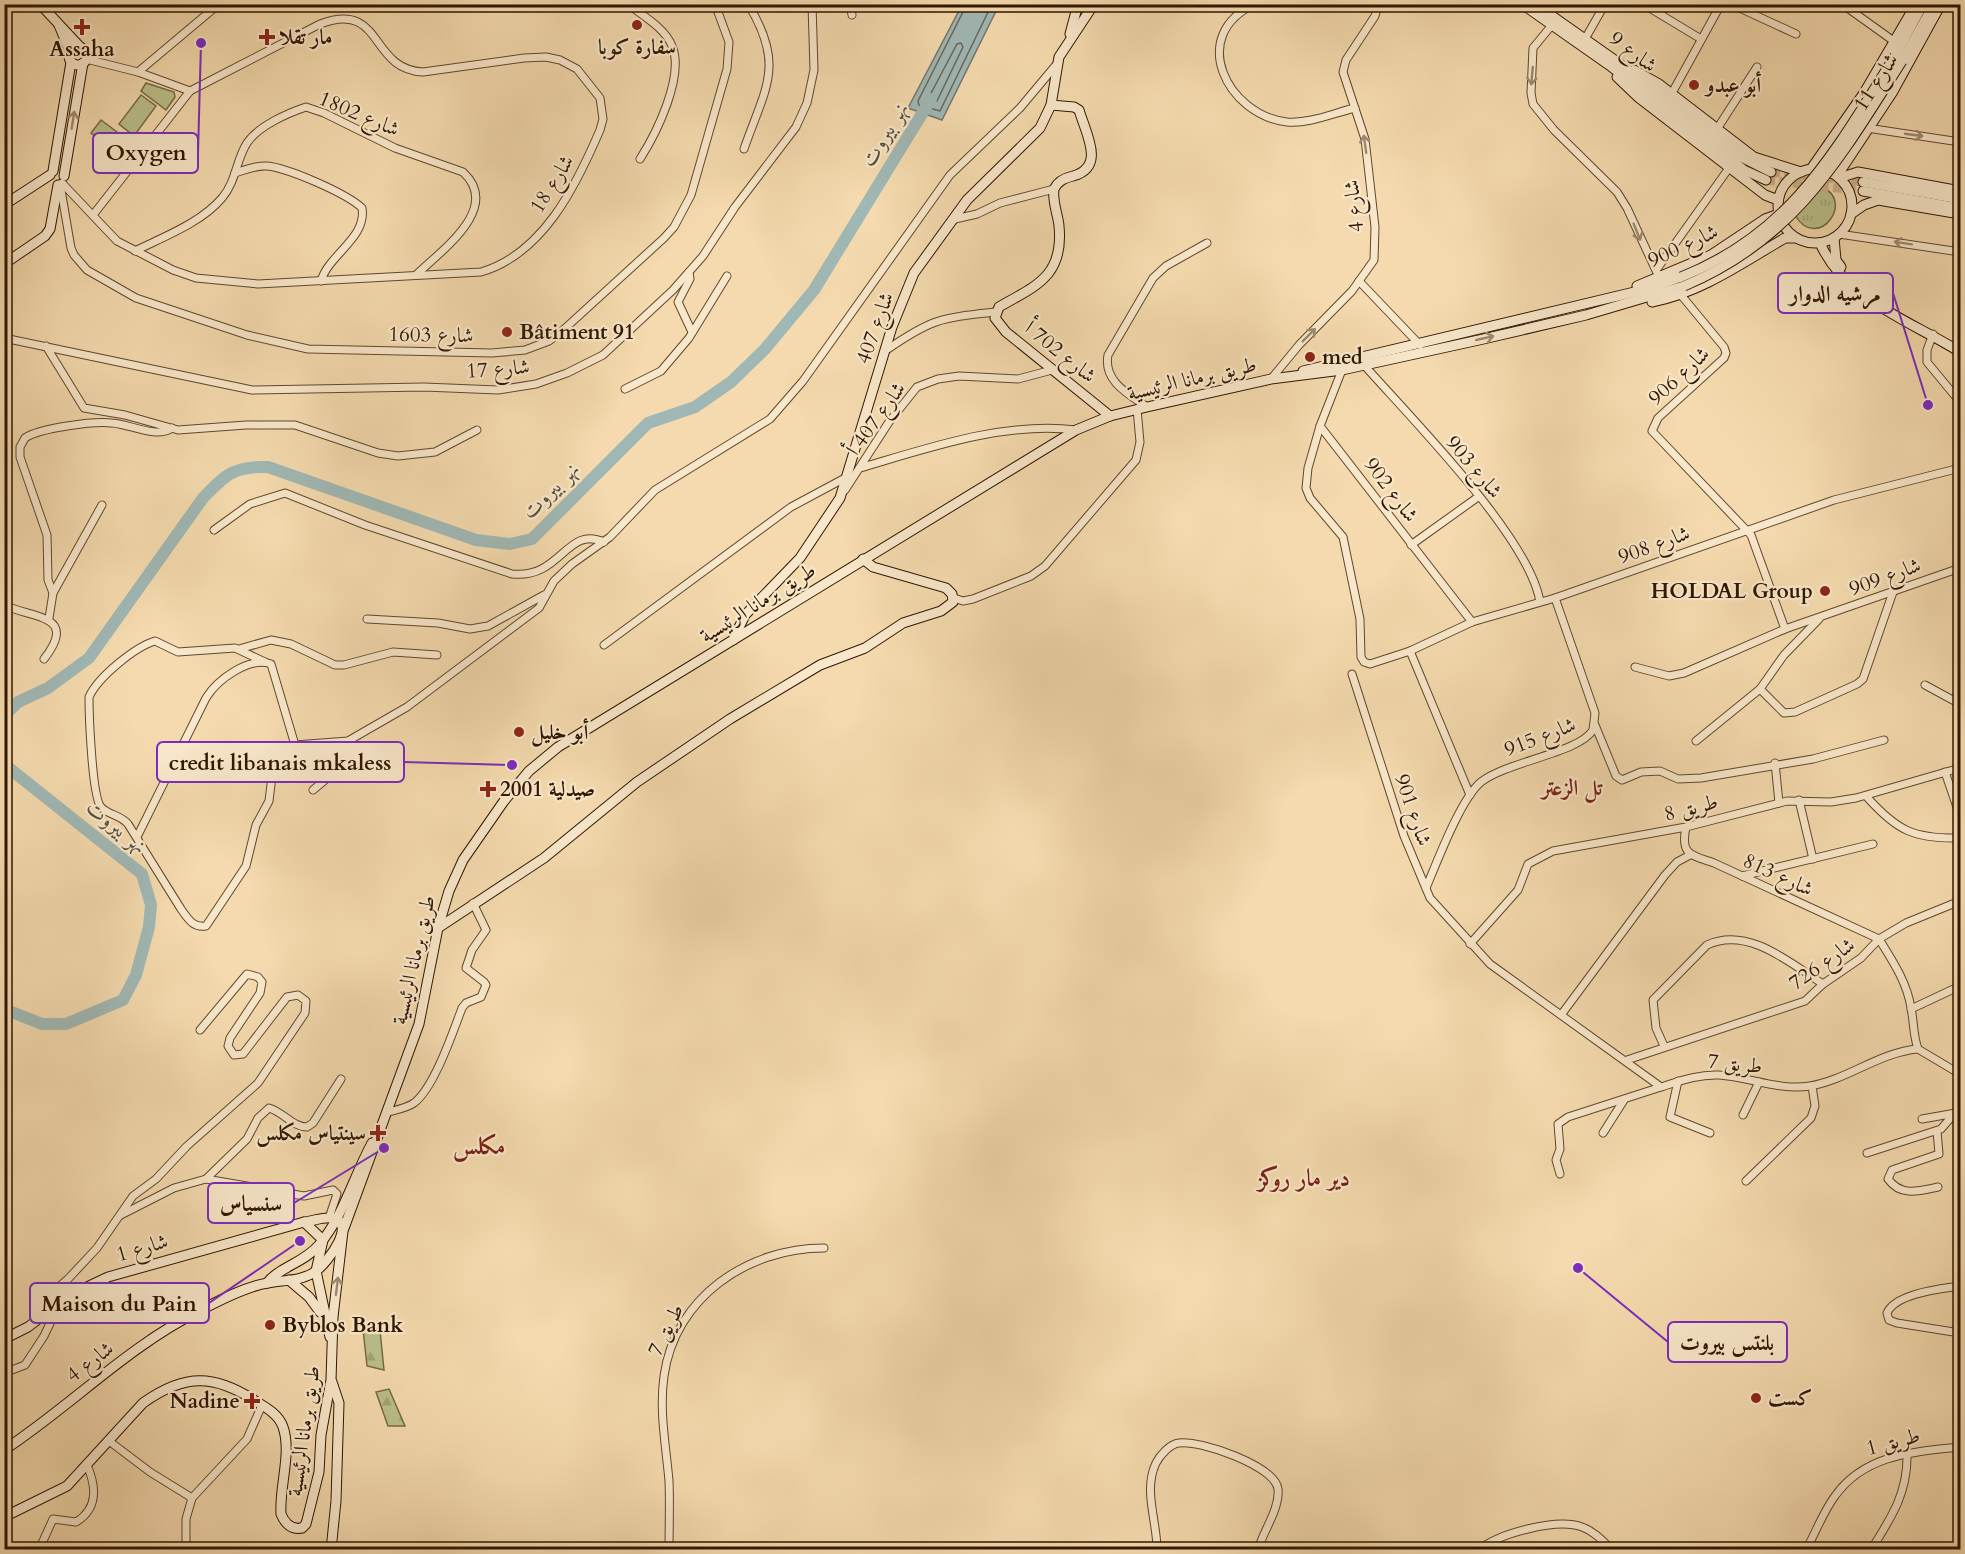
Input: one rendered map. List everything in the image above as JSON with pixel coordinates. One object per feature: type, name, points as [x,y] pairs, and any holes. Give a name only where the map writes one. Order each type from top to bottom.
[{"type":"street","points":[[4,264],[45,236],[50,229],[84,61],[82,49],[40,4]]},
{"type":"street","points":[[138,72],[219,4]]},
{"type":"street","points":[[628,4],[666,36],[674,55],[674,72],[663,115],[656,135],[639,159]]},
{"type":"street","name":"شارع 1603","points":[[61,182],[63,212],[74,255],[93,275],[136,298],[247,334],[308,349],[492,353],[525,350],[549,341],[561,332],[674,227],[691,195],[727,69],[729,42],[715,4]]},
{"type":"street","points":[[744,149],[762,102],[770,64],[767,42],[748,4]]},
{"type":"street","name":"شارع 17","points":[[4,338],[245,389],[511,389],[545,382],[603,355],[689,272],[796,127],[802,114],[814,70],[812,4]]},
{"type":"street","points":[[850,4],[852,15]]},
{"type":"street","points":[[1069,39],[1078,4]]},
{"type":"street","points":[[1069,39],[1094,4]]},
{"type":"street","points":[[1255,4],[1240,12],[1231,21],[1220,38],[1218,49],[1223,71],[1243,102],[1263,115],[1287,122],[1303,121],[1355,108]]},
{"type":"street","name":"شارع 4","points":[[1271,379],[1359,281],[1374,260],[1376,245],[1365,139],[1344,78],[1344,66],[1375,16],[1378,4]]},
{"type":"street","points":[[1522,4],[1612,63],[1672,93],[1749,163],[1768,176],[1744,170],[1612,63]]},
{"type":"street","name":"شارع 9","points":[[1535,4],[1585,39],[1612,63],[1712,130]]},
{"type":"street","points":[[1585,39],[1605,4]]},
{"type":"street","points":[[1643,4],[1701,39]]},
{"type":"street","points":[[1672,93],[1721,4]]},
{"type":"street","points":[[1731,4],[1796,34]]},
{"type":"street","points":[[1842,4],[1895,42]]},
{"type":"street","name":"شارع 11","points":[[1806,171],[1895,42],[1916,4]]},
{"type":"street","points":[[1284,377],[1342,370],[1622,305],[1682,286],[1740,258],[1796,212],[1840,158],[1898,58],[1923,4]]},
{"type":"street","name":"شارع 11","points":[[1898,58],[1934,4]]},
{"type":"street","name":"شارع 11","points":[[1838,177],[1867,128],[1892,93],[1941,4]]},
{"type":"street","name":"شارع 18","points":[[61,182],[117,241],[172,270],[212,281],[246,284],[417,274],[461,274],[507,263],[536,239],[570,193],[586,164],[603,119],[600,98],[577,69],[546,57],[423,72],[407,70],[391,60],[365,24],[355,18],[341,16],[320,24],[190,91]]},
{"type":"street","points":[[57,20],[70,57],[75,64],[84,61],[138,72],[190,91],[93,215]]},
{"type":"street","points":[[1552,25],[1533,48],[1531,93],[1533,104],[1554,130],[1617,192],[1658,273],[1729,168]]},
{"type":"street","name":"شارع 407","points":[[733,640],[745,615],[800,558],[843,492],[845,478],[885,351],[914,273],[971,195],[1040,128],[1051,105],[1056,65],[1069,39]]},
{"type":"street","points":[[61,182],[51,182],[70,57],[74,48],[82,49]]},
{"type":"street","points":[[1612,63],[1618,79],[1639,98],[1764,195],[1778,200]]},
{"type":"street","points":[[295,745],[276,672],[271,664],[239,649],[223,647],[178,652],[153,642],[135,650],[117,665],[91,694],[92,770],[96,796],[102,808],[125,819],[189,921],[197,926],[206,926],[246,866],[256,825],[269,801],[273,768],[282,752],[295,745],[348,741],[407,707],[539,609],[552,583],[572,564],[604,542],[661,486],[763,425],[780,409],[803,381],[950,175],[1020,108],[1056,65]]},
{"type":"street","points":[[1712,130],[1757,67]]},
{"type":"street","points":[[4,69],[4,116]]},
{"type":"street","points":[[955,219],[977,214],[1000,203],[1054,189],[1061,180],[1086,171],[1092,158],[1079,110],[1074,107],[1051,105]]},
{"type":"street","name":"شارع 1802","points":[[135,251],[208,211],[227,191],[247,142],[268,126],[306,107],[324,113],[394,147],[463,172],[469,178],[477,199],[470,222],[417,274]]},
{"type":"street","points":[[1867,128],[1960,142]]},
{"type":"street","points":[[1712,130],[1754,157],[1806,171],[1824,171],[1838,177],[1847,189],[1851,201],[1851,214]]},
{"type":"street","points":[[235,173],[256,166],[271,166],[335,191],[362,208],[355,235],[331,261],[321,281]]},
{"type":"street","points":[[1806,171],[1790,178],[1782,188],[1778,200],[1782,223],[1794,238],[1808,243],[1820,243],[1837,236],[1960,252]]},
{"type":"street","points":[[1838,177],[1858,172],[1960,191]]},
{"type":"street","points":[[4,205],[52,173]]},
{"type":"street","points":[[1960,199],[1863,186],[1960,208]]},
{"type":"street","name":"شارع 702 أ","points":[[885,351],[917,328],[935,320],[995,312],[999,307],[1039,285],[1050,270],[1057,253],[1059,233],[1054,189]]},
{"type":"street","points":[[1898,316],[1862,288],[1837,262],[1837,236],[1851,214],[1864,205],[1878,200],[1960,214]]},
{"type":"street","name":"شارع 900","points":[[1598,301],[1658,273],[1711,255],[1765,219],[1779,214]]},
{"type":"street","name":"شارع 900","points":[[1682,286],[1718,279],[1785,238],[1794,238]]},
{"type":"street","points":[[863,559],[873,567],[946,588],[954,598],[963,601],[1032,576],[1045,566],[1136,460],[1140,442],[1142,408],[1112,379],[1107,368],[1108,355],[1153,278],[1166,266],[1207,243]]},
{"type":"street","points":[[1820,243],[1826,255],[1855,288],[1960,352]]},
{"type":"street","points":[[689,272],[690,279],[678,302],[692,332]]},
{"type":"street","points":[[625,389],[661,371],[692,332],[727,276]]},
{"type":"street","points":[[1359,281],[1420,345]]},
{"type":"street","points":[[1284,377],[1341,361],[1420,345],[1598,301],[1682,286]]},
{"type":"street","name":"شارع 906","points":[[1682,286],[1724,346],[1726,353],[1724,358],[1658,418],[1652,430],[1747,530]]},
{"type":"street","name":"شارع 702 أ","points":[[995,312],[998,324],[1110,416]]},
{"type":"street","points":[[1933,334],[1927,350],[1927,362],[1960,402]]},
{"type":"street","points":[[46,346],[84,408],[125,415],[172,428],[295,425],[378,453],[406,457],[435,452],[477,430]]},
{"type":"street","name":"شارع 903","points":[[1364,364],[1511,539],[1537,589],[1540,602]]},
{"type":"street","name":"شارع 407 أ","points":[[843,492],[889,422],[917,387],[938,379],[959,376],[1018,379],[1052,370]]},
{"type":"street","points":[[1320,426],[1342,370]]},
{"type":"street","name":"طريق برمانا الرئيسية","points":[[4,1517],[61,1490],[143,1403],[167,1387],[184,1382],[221,1382],[262,1405],[280,1419],[284,1432],[281,1514],[288,1525],[302,1528],[312,1507],[331,1380],[332,1342],[344,1231],[420,1024],[438,928],[448,891],[463,860],[484,828],[529,771],[558,747],[1076,430],[1110,416],[1284,377]]},
{"type":"street","points":[[53,593],[48,580],[47,535],[20,457],[20,447],[25,438],[97,422],[164,432],[172,428]]},
{"type":"street","name":"شارع 908","points":[[1320,426],[1308,468],[1306,488],[1310,498],[1343,537],[1360,619],[1360,650],[1364,662],[1376,664],[1472,622],[1555,598],[1834,500],[1960,468]]},
{"type":"street","name":"شارع 902","points":[[1320,426],[1472,622]]},
{"type":"street","points":[[860,468],[978,437],[1044,427],[1076,430]]},
{"type":"street","points":[[604,645],[791,507],[845,478]]},
{"type":"street","points":[[214,530],[250,504],[285,493],[365,525],[512,574],[537,573],[552,564],[581,539],[590,537],[604,542]]},
{"type":"street","points":[[1411,545],[1478,497]]},
{"type":"street","points":[[49,618],[53,593],[102,505]]},
{"type":"street","points":[[1747,530],[1754,541],[1785,629]]},
{"type":"street","name":"شارع 909","points":[[1635,666],[1669,676],[1677,675],[1785,629],[1960,568]]},
{"type":"street","points":[[1760,689],[1784,713],[1795,712],[1857,684],[1868,670],[1893,592]]},
{"type":"street","points":[[367,619],[438,623],[470,629],[488,626],[544,595]]},
{"type":"street","points":[[438,928],[544,858],[637,782],[730,719],[820,665],[865,648],[903,623],[947,609],[954,598]]},
{"type":"street","name":"شارع 915","points":[[1426,888],[1470,795],[1480,783],[1502,770],[1585,740],[1595,725],[1595,713],[1555,598]]},
{"type":"street","points":[[4,605],[26,614],[49,618],[54,623],[56,636],[44,659]]},
{"type":"street","points":[[1696,741],[1760,689],[1784,655],[1820,617]]},
{"type":"street","points":[[239,649],[271,640],[291,644],[335,665],[344,665],[393,652],[437,656]]},
{"type":"street","points":[[1410,651],[1470,795]]},
{"type":"street","points":[[137,837],[212,689],[229,675],[265,662]]},
{"type":"street","name":"شارع 901","points":[[1352,674],[1408,847],[1430,898],[1470,944]]},
{"type":"street","points":[[1925,685],[1960,704]]},
{"type":"street","points":[[1595,725],[1616,776],[1622,780],[1641,772],[1660,771],[1678,779],[1689,778],[1775,763],[1813,759],[1884,740]]},
{"type":"street","points":[[313,790],[325,780],[348,741]]},
{"type":"street","points":[[1775,763],[1779,803]]},
{"type":"street","name":"طريق 8","points":[[1470,944],[1518,890],[1524,868],[1537,858],[1571,847],[1686,827],[1779,803],[1832,802],[1866,796],[1960,768]]},
{"type":"street","points":[[1945,772],[1960,816]]},
{"type":"street","points":[[1866,796],[1888,817],[1915,835],[1932,839],[1960,838]]},
{"type":"street","points":[[1799,801],[1813,859]]},
{"type":"street","points":[[1561,1015],[1665,875],[1677,862],[1690,855],[1684,845],[1686,827]]},
{"type":"street","points":[[1742,876],[1873,844]]},
{"type":"street","name":"شارع 813","points":[[1690,855],[1742,876],[1879,939]]},
{"type":"street","name":"شارع 726","points":[[1627,1060],[1805,1001],[1823,984],[1869,952],[1879,939],[1906,923],[1960,901]]},
{"type":"street","points":[[388,1113],[414,1103],[422,1094],[445,1053],[462,1008],[466,1003],[481,997],[486,986],[466,968],[472,950],[486,930],[473,903]]},
{"type":"street","points":[[1664,1046],[1656,1028],[1653,1000],[1707,945],[1716,941],[1735,939],[1750,942],[1823,984]]},
{"type":"street","points":[[1879,939],[1902,981],[1911,1009],[1914,1038],[1918,1049],[1960,1074]]},
{"type":"street","points":[[1470,944],[1490,964],[1627,1060],[1661,1087]]},
{"type":"street","points":[[4,1373],[22,1367],[32,1357],[50,1324],[55,1306],[52,1293],[68,1280],[97,1248],[136,1192],[156,1179],[187,1146],[258,1083],[305,1013],[306,1001],[295,994],[287,997],[243,1054],[234,1055],[228,1049],[230,1038],[260,993],[262,985],[258,977],[247,974],[200,1030]]},
{"type":"street","points":[[1911,1009],[1960,986]]},
{"type":"street","name":"7 طريق","points":[[1560,1174],[1556,1160],[1560,1149],[1558,1124],[1568,1117],[1691,1077],[1719,1075],[1797,1087],[1812,1086],[1898,1053],[1918,1049]]},
{"type":"street","points":[[206,1179],[247,1139],[263,1111],[269,1108],[277,1110],[298,1125],[307,1127],[313,1123],[341,1079]]},
{"type":"street","points":[[1678,1082],[1670,1117],[1710,1134]]},
{"type":"street","points":[[1743,1115],[1759,1082]]},
{"type":"street","points":[[1746,1181],[1811,1118],[1815,1106],[1812,1086]]},
{"type":"street","points":[[1603,1133],[1624,1100]]},
{"type":"street","points":[[1922,1119],[1958,1110]]},
{"type":"street","points":[[1867,1153],[1937,1131],[1946,1126],[1958,1110]]},
{"type":"street","points":[[332,1342],[325,1320],[316,1272],[323,1240],[368,1149],[380,1131]]},
{"type":"street","points":[[1937,1131],[1939,1154],[1892,1170],[1888,1175],[1890,1182],[1900,1191],[1914,1192],[1938,1186]]},
{"type":"street","points":[[121,1215],[174,1188],[206,1179],[304,1196],[333,1190],[337,1194],[334,1219],[344,1231],[332,1253],[316,1272],[289,1280],[267,1283]]},
{"type":"street","name":"شارع 1","points":[[4,1339],[28,1327],[70,1295],[133,1268],[304,1222],[334,1219]]},
{"type":"street","points":[[304,1222],[323,1240]]},
{"type":"street","points":[[267,1283],[273,1275],[306,1258],[323,1240]]},
{"type":"street","name":"طريق 7","points":[[669,1550],[669,1484],[662,1402],[667,1359],[677,1337],[695,1305],[710,1289],[739,1267],[781,1251],[824,1248]]},
{"type":"street","points":[[289,1280],[309,1297],[325,1320]]},
{"type":"street","name":"شارع 4","points":[[4,1450],[153,1337],[201,1310],[267,1283]]},
{"type":"street","points":[[1960,1286],[1916,1295],[1894,1304],[1887,1313],[1890,1320],[1897,1323],[1960,1333]]},
{"type":"street","points":[[331,1380],[339,1403],[336,1501],[331,1550]]},
{"type":"street","points":[[186,1550],[186,1519],[192,1498],[247,1439],[262,1405]]},
{"type":"street","points":[[109,1441],[150,1472],[192,1498]]},
{"type":"street","points":[[1151,1550],[1157,1549],[1150,1495],[1155,1464],[1168,1448],[1179,1443],[1197,1445],[1237,1457],[1261,1468],[1273,1477],[1278,1487],[1278,1498],[1258,1550]]},
{"type":"street","name":"طريق 1","points":[[1806,1550],[1834,1497],[1849,1479],[1873,1463],[1907,1454],[1960,1447]]},
{"type":"street","points":[[1871,1550],[1899,1505],[1905,1485],[1907,1454]]},
{"type":"street","points":[[39,1550],[54,1519],[76,1522],[92,1503],[95,1483],[87,1465]]},
{"type":"street","points":[[1479,1550],[1518,1531],[1565,1524],[1589,1530],[1612,1550]]},
{"type":"green space","points":[[146,83],[174,92],[175,97],[166,110],[141,91]]},
{"type":"green space","points":[[141,95],[156,106],[134,136],[119,124]]},
{"type":"green space","points":[[101,120],[129,141],[119,154],[91,133]]},
{"type":"green space","points":[[1815,185],[1828,191],[1835,200],[1835,209],[1831,219],[1824,226],[1814,229],[1804,226],[1795,215]]},
{"type":"green space","points":[[379,1321],[384,1370],[367,1366],[363,1329]]},
{"type":"green space","points":[[389,1389],[405,1426],[388,1426],[376,1392]]},
{"type":"water","points":[[962,5],[999,5],[942,120],[908,108]]},
{"type":"waterway","name":"نهر بيروت","points":[[4,716],[18,702],[48,688],[89,658],[203,498],[225,477],[239,470],[268,467],[476,540],[510,544],[532,539],[648,423],[695,407],[731,382],[765,349],[814,290],[931,99]]},
{"type":"waterway","name":"نهر بيروت","points":[[4,764],[142,874],[151,905],[149,927],[136,975],[123,1000],[66,1024],[42,1024],[4,1009]]},
{"type":"tunnel","points":[[1771,172],[1863,182]]},
{"type":"tunnel","points":[[1766,180],[1863,191]]},
{"type":"place","name":"سفارة كوبا","points":[[637,25]]},
{"type":"place","name":"Assaha","points":[[82,27]]},
{"type":"place","name":"مار تقلا","points":[[267,37]]},
{"type":"place","name":"Oxygen","points":[[201,43]]},
{"type":"place","name":"أبو عبدو","points":[[1694,85]]},
{"type":"place","name":"Bâtiment 91","points":[[507,332]]},
{"type":"place","name":"med","points":[[1310,357]]},
{"type":"place","name":"مرشيه الدوار","points":[[1928,405]]},
{"type":"place","name":"HOLDAL Group","points":[[1825,591]]},
{"type":"place","name":"أبو خليل","points":[[519,732]]},
{"type":"place","name":"credit libanais mkaless","points":[[512,765]]},
{"type":"place","name":"صيدلية 2001","points":[[488,789]]},
{"type":"place","name":"سينتياس مكلس","points":[[378,1133]]},
{"type":"place","name":"سنسياس","points":[[384,1148]]},
{"type":"place","name":"Maison du Pain","points":[[300,1241]]},
{"type":"place","name":"بلنتس بيروت","points":[[1578,1268]]},
{"type":"place","name":"Byblos Bank","points":[[270,1325]]},
{"type":"place","name":"كست","points":[[1756,1398]]},
{"type":"place","name":"Nadine","points":[[252,1401]]},
{"type":"district","name":"تل الزعتر","points":[[1572,788]]},
{"type":"district","name":"مكلس","points":[[479,1146]]},
{"type":"district","name":"دير مار روكز","points":[[1304,1178]]}]
